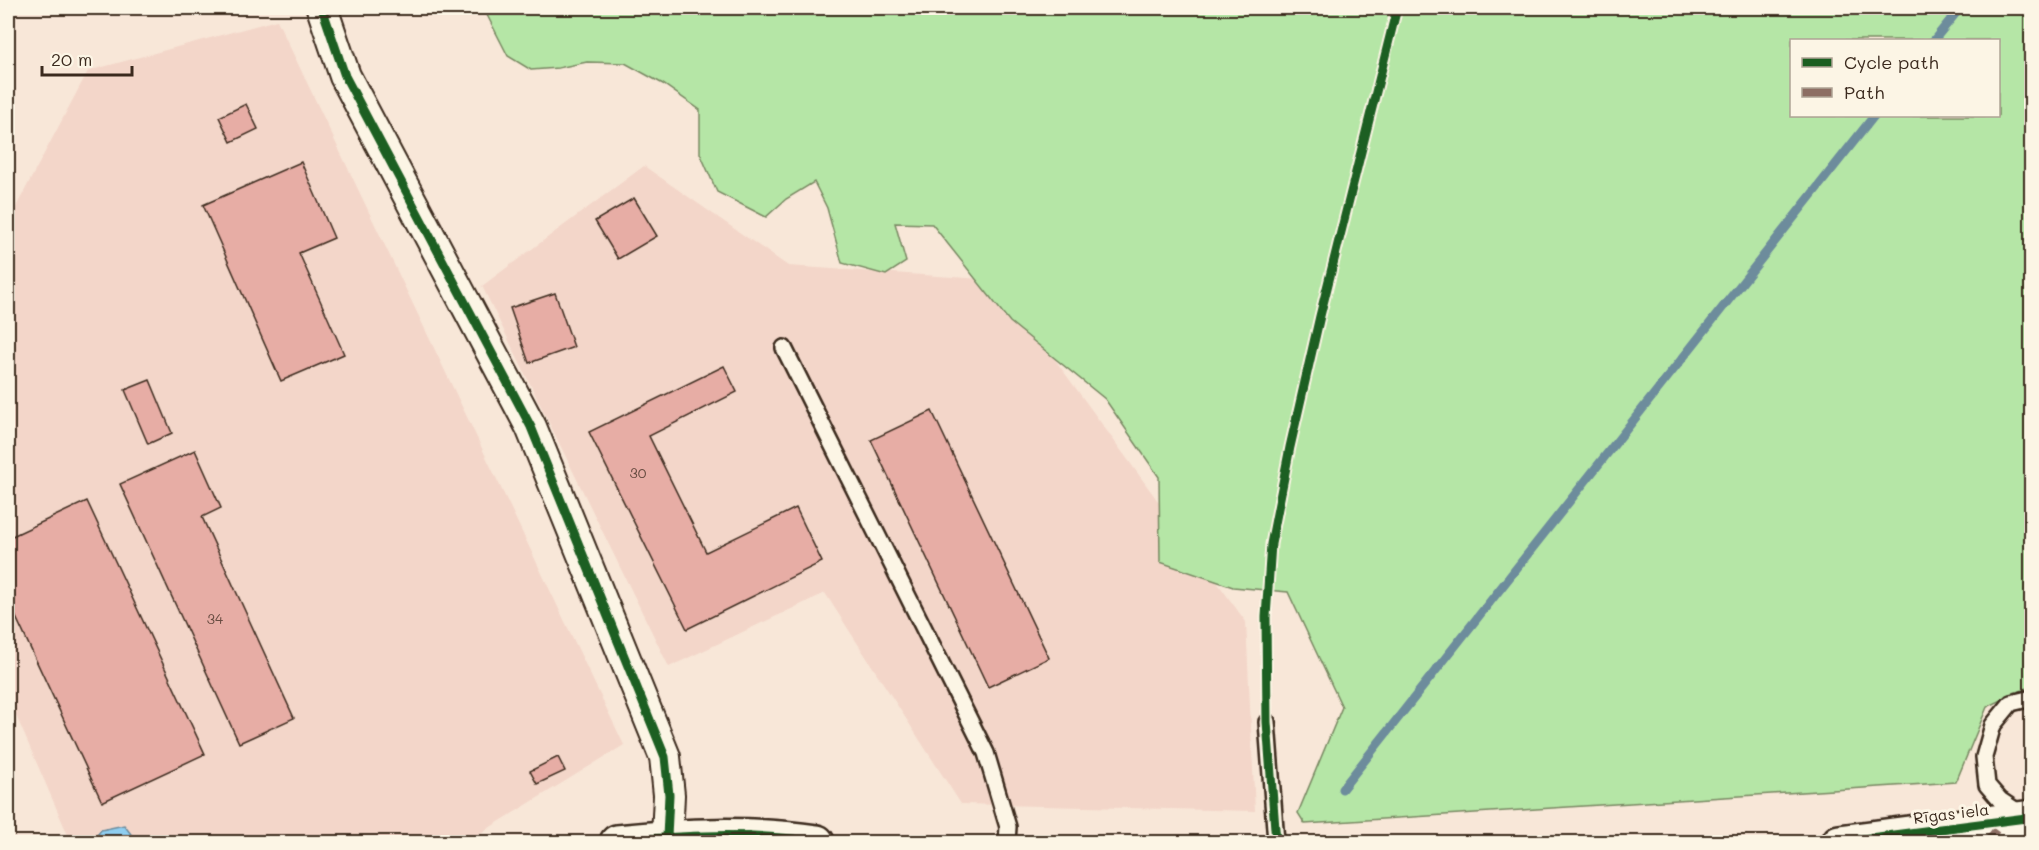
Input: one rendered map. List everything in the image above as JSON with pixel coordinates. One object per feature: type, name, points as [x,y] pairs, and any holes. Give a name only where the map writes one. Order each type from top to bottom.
[{"type":"street","points":[[321,8],[345,76],[531,427],[665,757],[669,795],[667,837]]},
{"type":"street","name":"Rīgas iela","points":[[1839,843],[2029,817]]},
{"type":"street","points":[[617,843],[667,837],[749,835],[817,843]]},
{"type":"lane","points":[[784,348],[986,753],[1008,827],[1007,843]]},
{"type":"lane","points":[[2029,817],[2000,800],[1987,785],[1984,757],[1993,725],[2010,703],[2031,698]]},
{"type":"lane","points":[[1267,722],[1276,843]]},
{"type":"shaded area","points":[[277,20],[624,745],[466,842],[71,842],[8,697],[8,222],[88,71]]},
{"type":"shaded area","points":[[644,166],[788,266],[997,280],[1246,622],[1255,811],[961,804],[825,593],[669,667],[482,286]]},
{"type":"green space","points":[[489,8],[2031,8],[2031,686],[1987,707],[1956,782],[1305,824],[1298,813],[1342,707],[1288,592],[1233,587],[1160,562],[1159,477],[1105,399],[1010,322],[932,224],[895,223],[906,262],[886,275],[842,263],[827,208],[814,182],[786,199],[766,217],[717,192],[700,153],[700,110],[663,84],[625,63],[587,62],[558,68],[531,70],[508,56],[487,15]]},
{"type":"water","points":[[124,825],[137,842],[92,842],[101,830]]},
{"type":"building","points":[[246,104],[258,129],[231,142],[219,117]]},
{"type":"building","points":[[301,162],[334,238],[299,253],[344,354],[281,381],[203,205]]},
{"type":"building","points":[[634,198],[657,236],[618,259],[595,221]]},
{"type":"building","points":[[555,293],[574,347],[529,363],[510,308]]},
{"type":"building","points":[[724,366],[737,392],[649,436],[706,552],[796,508],[822,562],[687,629],[589,432]]},
{"type":"building","points":[[150,380],[172,433],[148,444],[125,390]]},
{"type":"building","points":[[932,411],[1049,658],[988,687],[871,440]]},
{"type":"building","points":[[195,450],[221,508],[202,517],[294,718],[239,743],[120,484]]},
{"type":"building","points":[[87,501],[205,754],[102,802],[8,600],[8,538]]},
{"type":"building","points":[[558,757],[565,771],[537,784],[530,771]]},
{"type":"waterway","points":[[1935,39],[1960,8]]},
{"type":"waterway","points":[[1342,789],[1873,117]]},
{"type":"marked path","points":[[1987,842],[2003,821]]},
{"type":"cycle path","points":[[322,8],[345,76],[531,427],[665,757],[669,795],[667,837]]},
{"type":"cycle path","points":[[1276,842],[1267,722],[1266,617],[1271,544],[1290,447],[1320,316],[1397,8]]},
{"type":"cycle path","points":[[1839,842],[2026,818]]},
{"type":"cycle path","points":[[617,842],[717,836],[767,837],[817,842]]}]
